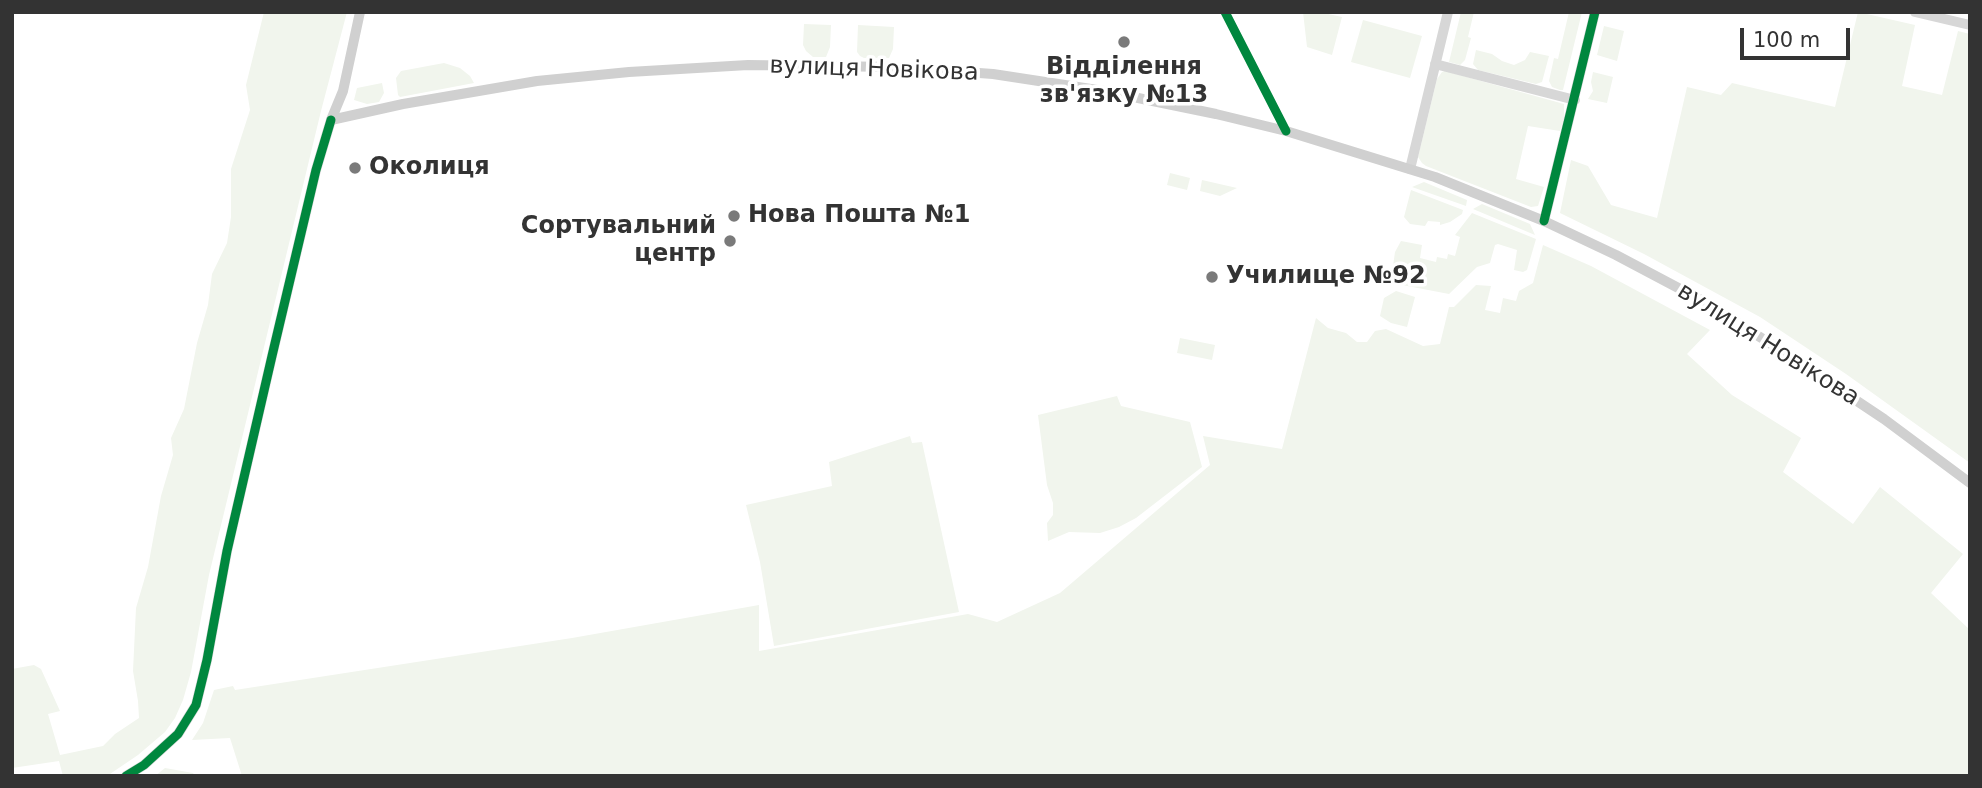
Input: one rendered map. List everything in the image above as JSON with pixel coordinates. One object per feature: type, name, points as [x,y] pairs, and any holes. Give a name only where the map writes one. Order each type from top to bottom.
[{"type":"main road","points":[[331,120],[343,91],[360,12]]},
{"type":"main road","name":"вулиця Новікова","points":[[331,120],[403,104],[537,81],[748,65],[895,67],[993,74],[1104,91],[1286,131],[1435,177],[1549,223],[1646,271],[1757,335],[1866,406],[1970,483]]},
{"type":"street","points":[[1225,12],[1286,131]]},
{"type":"street","points":[[1410,169],[1448,12]]},
{"type":"street","points":[[1549,223],[1595,12]]},
{"type":"street","points":[[1915,12],[1970,25]]},
{"type":"street","points":[[1436,64],[1575,100]]},
{"type":"street","points":[[126,776],[144,765],[178,734],[196,705],[230,536],[316,170],[331,120]]},
{"type":"shaded area","points":[[264,12],[347,12],[209,575],[191,672],[183,700],[165,732],[107,776],[63,776],[59,761],[12,768],[12,669],[34,665],[41,669],[60,711],[48,714],[60,755],[103,746],[115,734],[139,718],[133,671],[136,608],[173,455],[171,438],[184,409],[197,343],[208,305],[212,274],[227,243],[231,217],[231,169],[250,110],[246,85]]},
{"type":"shaded area","points":[[1303,12],[1342,17],[1332,55],[1307,47]]},
{"type":"shaded area","points":[[1461,12],[1474,12],[1468,37],[1471,38],[1465,60],[1460,65],[1449,62]]},
{"type":"shaded area","points":[[1569,12],[1582,12],[1563,90],[1560,90],[1552,87],[1549,81],[1554,58],[1558,59]]},
{"type":"shaded area","points":[[1858,12],[1915,25],[1902,86],[1942,95],[1958,31],[1970,34],[1970,463],[1846,374],[1760,317],[1644,254],[1560,213],[1571,160],[1588,166],[1611,205],[1657,218],[1687,87],[1721,95],[1732,83],[1835,107]]},
{"type":"shaded area","points":[[1363,20],[1422,36],[1410,78],[1351,62]]},
{"type":"shaded area","points":[[804,24],[831,25],[830,47],[826,57],[813,57],[806,51],[803,45]]},
{"type":"shaded area","points":[[858,25],[894,27],[893,49],[889,58],[860,56],[857,52]]},
{"type":"shaded area","points":[[1604,26],[1624,31],[1617,61],[1597,55]]},
{"type":"shaded area","points":[[1476,50],[1492,54],[1514,65],[1525,60],[1530,52],[1549,56],[1542,82],[1536,84],[1478,70],[1473,64]]},
{"type":"shaded area","points":[[444,63],[460,68],[474,83],[400,97],[398,95],[396,78],[401,71]]},
{"type":"shaded area","points":[[1445,71],[1564,104],[1560,131],[1528,126],[1516,179],[1544,187],[1538,206],[1531,207],[1422,163],[1418,157],[1437,79]]},
{"type":"shaded area","points":[[1593,72],[1613,77],[1607,103],[1588,99],[1593,91]]},
{"type":"shaded area","points":[[382,83],[384,93],[379,102],[367,104],[354,100],[357,88]]},
{"type":"shaded area","points":[[1170,173],[1190,178],[1187,190],[1167,185]]},
{"type":"shaded area","points":[[1202,180],[1237,188],[1220,196],[1200,191]]},
{"type":"shaded area","points":[[1424,182],[1467,200],[1466,206],[1412,187]]},
{"type":"shaded area","points":[[1411,190],[1463,210],[1462,214],[1440,225],[1440,222],[1428,221],[1425,226],[1410,224],[1404,217]]},
{"type":"shaded area","points":[[1482,204],[1530,224],[1535,235],[1473,209]]},
{"type":"shaded area","points":[[1472,213],[1536,239],[1527,270],[1514,270],[1517,250],[1498,244],[1495,245],[1490,263],[1477,267],[1449,294],[1397,284],[1391,280],[1395,252],[1401,241],[1422,245],[1420,258],[1436,262],[1437,257],[1447,259],[1448,254],[1455,256],[1460,237],[1455,235]]},
{"type":"shaded area","points":[[1543,245],[1591,266],[1710,330],[1687,354],[1732,395],[1801,438],[1783,472],[1853,524],[1880,487],[1963,554],[1931,593],[1970,630],[1970,776],[242,776],[230,738],[192,740],[203,723],[214,690],[233,686],[235,690],[572,638],[759,605],[759,651],[968,614],[997,622],[1060,593],[1210,465],[1203,436],[1282,449],[1316,318],[1328,328],[1346,333],[1357,342],[1367,342],[1375,331],[1386,329],[1423,346],[1440,344],[1449,307],[1454,307],[1476,285],[1491,286],[1485,310],[1500,313],[1503,298],[1516,301],[1519,291],[1533,283]]},
{"type":"shaded area","points":[[1396,291],[1415,297],[1407,327],[1391,323],[1380,316],[1384,298]]},
{"type":"shaded area","points":[[1180,338],[1215,345],[1212,360],[1177,353]]},
{"type":"shaded area","points":[[1117,396],[1121,406],[1190,422],[1202,467],[1136,518],[1119,527],[1100,533],[1069,532],[1048,541],[1047,523],[1053,515],[1053,503],[1047,485],[1038,415]]},
{"type":"shaded area","points":[[910,436],[912,443],[922,442],[959,612],[774,646],[760,562],[746,505],[832,486],[829,462]]},
{"type":"shaded area","points":[[165,768],[193,773],[195,776],[155,776]]},
{"type":"cycle path","points":[[1225,12],[1286,131]]},
{"type":"cycle path","points":[[1544,221],[1595,12]]},
{"type":"cycle path","points":[[126,776],[144,765],[178,734],[196,705],[227,551],[316,170],[331,120]]},
{"type":"place","name":"Відділення зв'язку №13","points":[[1124,42]]},
{"type":"place","name":"Околиця","points":[[355,168]]},
{"type":"place","name":"Нова Пошта №1","points":[[734,216]]},
{"type":"place","name":"Сортувальний центр","points":[[730,241]]},
{"type":"place","name":"Училище №92","points":[[1212,277]]}]
